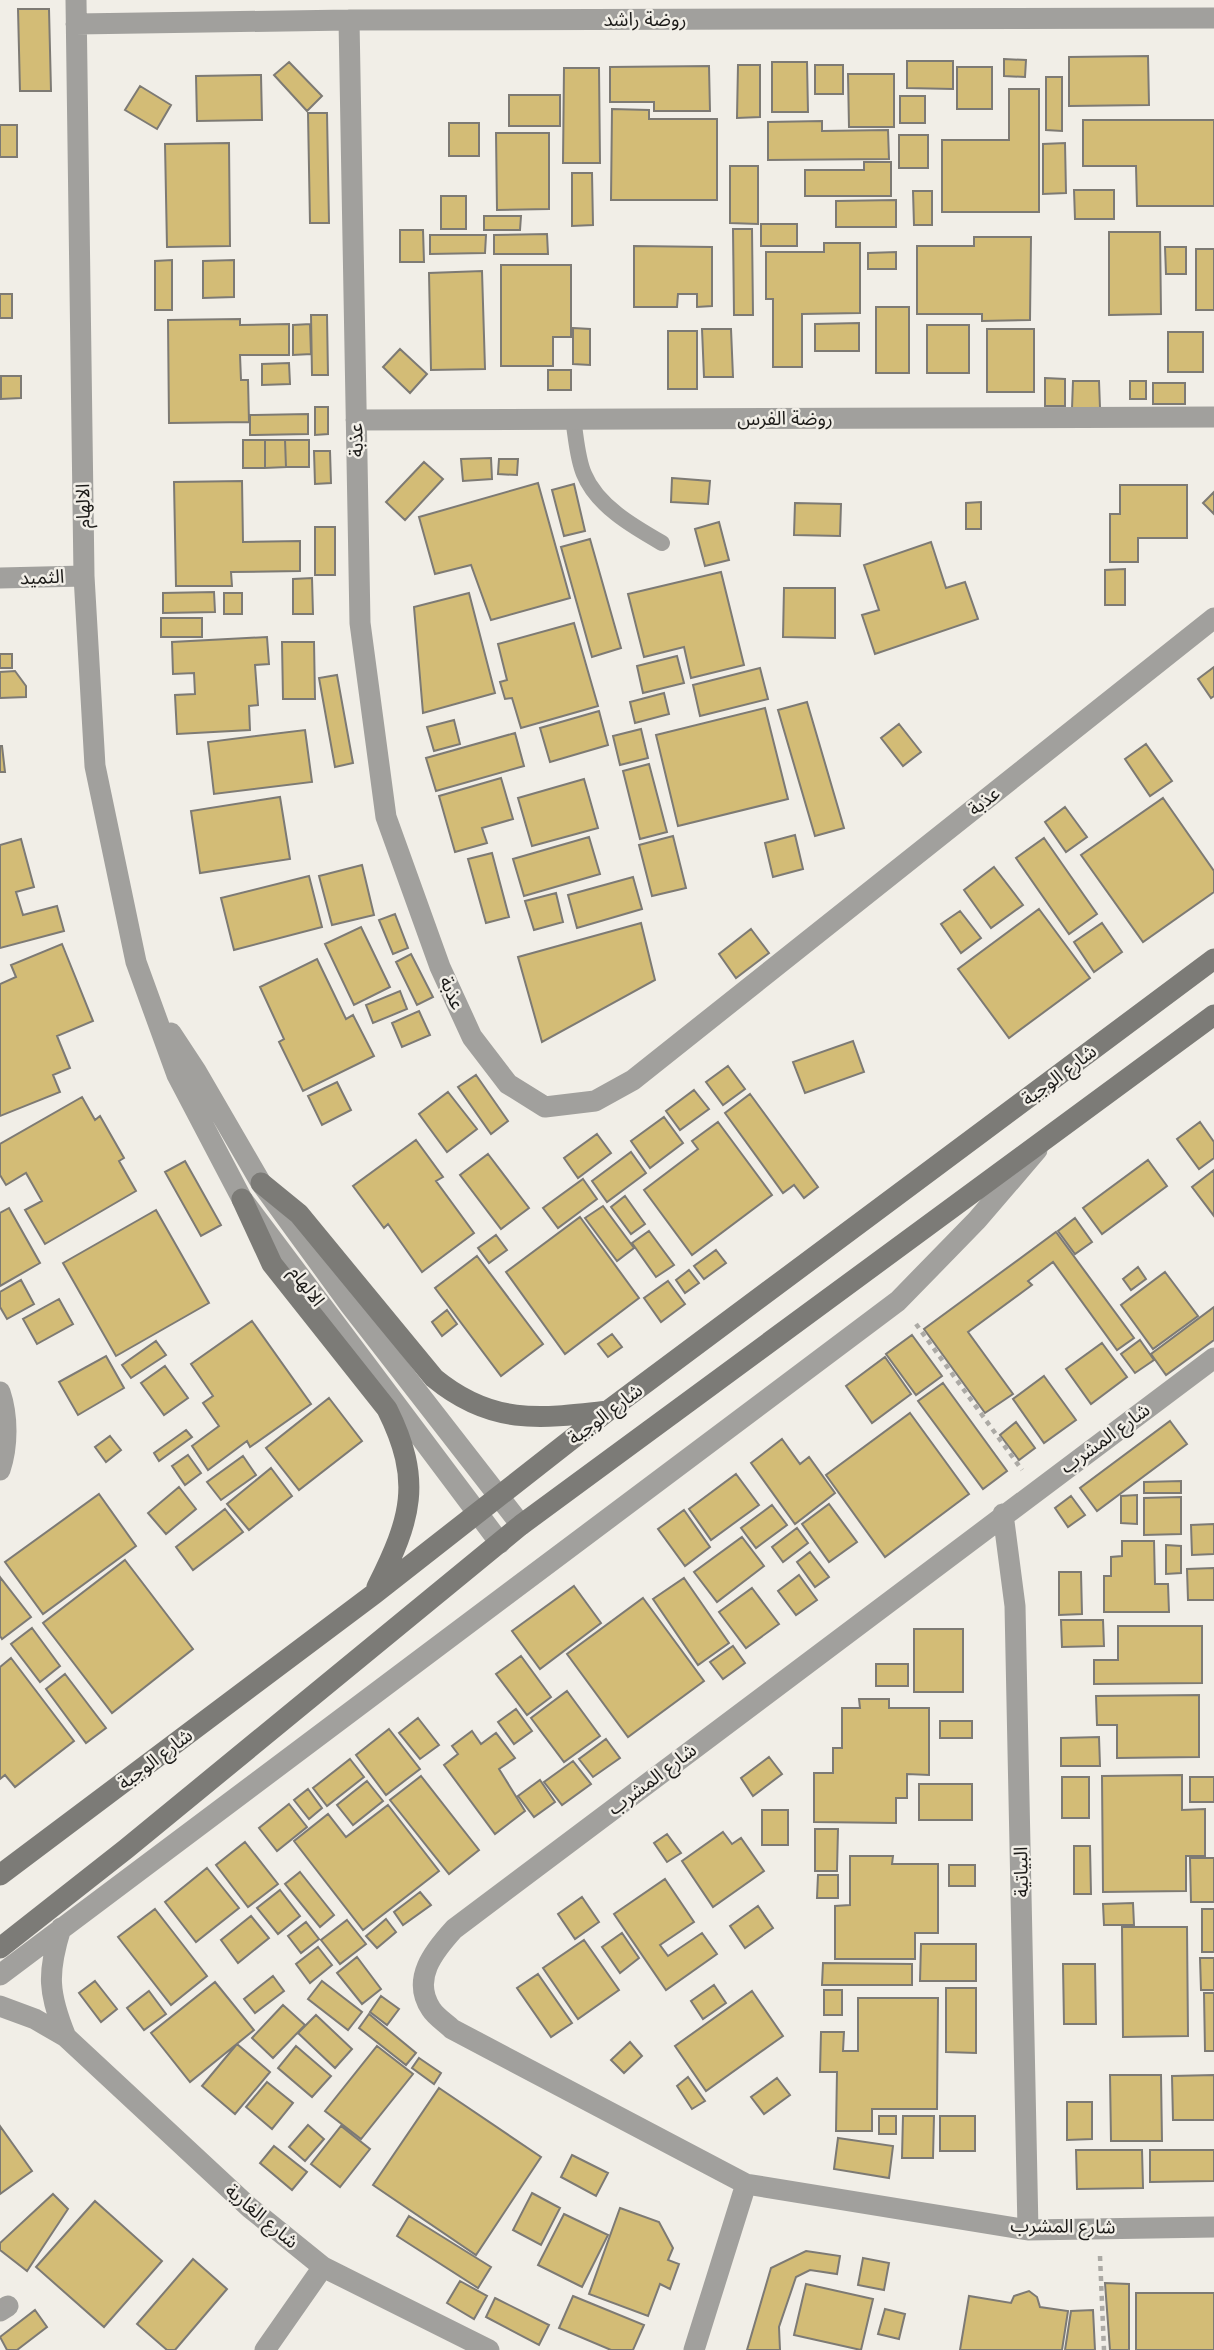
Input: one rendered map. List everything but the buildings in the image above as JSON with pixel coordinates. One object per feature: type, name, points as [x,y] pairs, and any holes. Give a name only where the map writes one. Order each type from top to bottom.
[{"type":"street","name":"الالهام","points":[[76,0],[84,576],[96,766],[136,962],[177,1075],[242,1199],[500,1543]]},
{"type":"street","name":"روضة راشد","points":[[76,24],[349,20],[1214,18]]},
{"type":"street","name":"عذبة","points":[[349,20],[360,623],[386,817],[440,967],[472,1037],[508,1084],[545,1107],[595,1101],[633,1080],[1214,618]]},
{"type":"street","name":"روضة الفرس","points":[[356,420],[1214,416]]},
{"type":"street","name":"الثميد","points":[[0,578],[84,576]]},
{"type":"street","name":"شارع الوجبة","points":[[0,1875],[374,1594],[609,1410],[1214,959]]},
{"type":"street","name":"الالهام","points":[[152,1006],[197,1071],[261,1183],[521,1525]]},
{"type":"street","name":"شارع الوجبة","points":[[0,1948],[126,1849],[521,1525],[1214,1015]]},
{"type":"street","name":"شارع الوجبة","points":[[0,1975],[898,1301],[977,1220],[1051,1135]]},
{"type":"street","points":[[261,1183],[299,1214],[435,1378],[456,1396],[507,1415],[526,1417],[609,1410]]},
{"type":"street","points":[[242,1199],[272,1264],[387,1409],[401,1436],[408,1469],[410,1503],[405,1527],[374,1594]]},
{"type":"street","name":"شارع المشرب","points":[[1214,1358],[1036,1489],[454,1929],[433,1951],[422,1978],[430,2009],[452,2029],[746,2184],[1028,2230],[1214,2227]]},
{"type":"street","points":[[0,1392],[5,1407],[5,1436],[0,1470]]},
{"type":"street","name":"البياتية","points":[[1003,1514],[1015,1606],[1028,2230]]},
{"type":"street","name":"شارع الغارية","points":[[61,1928],[49,1964],[51,2002],[66,2037]]},
{"type":"street","name":"شارع الغارية","points":[[0,2006],[35,2019],[66,2037],[250,2208],[323,2267],[489,2350]]},
{"type":"street","points":[[694,2350],[746,2184]]},
{"type":"street","points":[[265,2350],[323,2267]]},
{"type":"lane","points":[[573,419],[584,475],[605,502],[628,523],[662,543]]},
{"type":"path","points":[[898,1301],[1036,1489]]},
{"type":"path","points":[[1098,2227],[1104,2350]]}]
